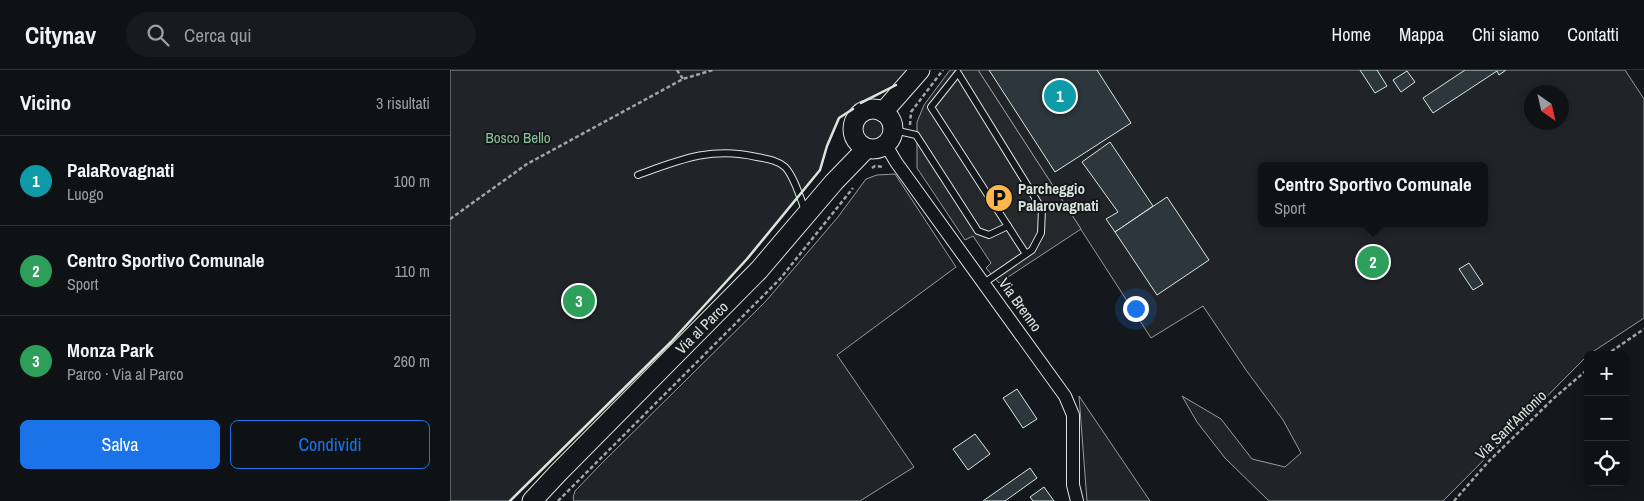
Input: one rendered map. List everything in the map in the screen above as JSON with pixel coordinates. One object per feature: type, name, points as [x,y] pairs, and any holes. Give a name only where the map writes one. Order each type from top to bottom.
[{"type":"street","points":[[883,112],[920,70]]},
{"type":"street","points":[[870,109],[877,109],[891,119],[890,138],[880,149],[866,149],[855,140],[852,127],[854,121],[858,115],[870,109]]},
{"type":"street","name":"Via Brenno","points":[[890,138],[896,162],[1065,396],[1073,415],[1073,485],[1077,501]]},
{"type":"street","name":"Via al Parco","points":[[532,501],[753,276],[834,182],[866,149]]},
{"type":"lane","points":[[984,283],[1032,250],[1040,233],[1042,209],[958,73],[931,107],[1026,254]]},
{"type":"lane","points":[[890,138],[916,135],[978,231],[989,235],[1008,226]]},
{"type":"lane","points":[[638,176],[681,159],[712,153],[740,153],[773,160],[789,172],[806,214]]},
{"type":"path","points":[[677,70],[683,80]]},
{"type":"path","points":[[450,219],[527,164],[683,80],[713,70]]},
{"type":"path","points":[[1612,351],[1644,328]]},
{"type":"path","name":"Via Sant'Antonio","points":[[1454,501],[1489,461],[1554,398],[1584,372]]},
{"type":"green space","name":"Bosco Bello","points":[[450,70],[909,70],[898,84],[866,99],[839,118],[827,146],[820,170],[747,259],[671,342],[510,501],[450,501]]},
{"type":"green space","points":[[978,70],[1625,70],[1644,99],[1644,318],[1594,351],[1584,351],[1584,359],[1443,501],[1269,501],[1225,458],[1197,422],[1182,396],[1221,419],[1252,459],[1285,467],[1301,453],[1283,420],[1246,370],[1203,306],[1151,338]]},
{"type":"green space","points":[[873,118],[881,121],[884,129],[881,137],[873,140],[865,137],[862,129],[865,121]]},
{"type":"green space","points":[[895,174],[956,267],[837,355],[914,467],[860,501],[574,501],[575,491],[766,301],[838,217],[866,179],[877,175]]},
{"type":"green space","points":[[1079,396],[1150,501],[1087,501]]},
{"type":"shaded area","name":"Parcheggio Palarovagnati","points":[[950,70],[978,70],[1081,229],[999,283],[986,268],[991,263],[973,236],[965,240],[917,168],[917,122],[924,105]]},
{"type":"building","points":[[989,70],[1097,70],[1131,123],[1055,172]]},
{"type":"building","points":[[1360,70],[1377,70],[1387,86],[1375,93]]},
{"type":"building","points":[[1465,70],[1506,70],[1499,75],[1497,71],[1433,113],[1423,98]]},
{"type":"building","points":[[1407,71],[1415,82],[1401,92],[1393,80]]},
{"type":"building","points":[[1110,142],[1153,206],[1115,232],[1106,219],[1118,212],[1082,162]]},
{"type":"building","points":[[1167,197],[1209,260],[1157,295],[1115,232]]},
{"type":"building","points":[[1469,263],[1483,284],[1473,290],[1459,269]]},
{"type":"building","points":[[1017,389],[1037,419],[1023,428],[1003,398]]},
{"type":"building","points":[[975,434],[990,454],[968,470],[953,449]]},
{"type":"building","points":[[1030,468],[1037,478],[1005,501],[983,501]]},
{"type":"building","points":[[1044,487],[1054,501],[1033,501],[1030,497]]},
{"type":"wall","points":[[861,103],[896,85]]},
{"type":"wall","points":[[510,501],[671,342],[747,259],[820,170],[827,146],[839,118],[853,109]]},
{"type":"place","name":"PalaRovagnati","points":[[1060,96]]},
{"type":"place","name":"Parcheggio Palarovagnati","points":[[999,198]]},
{"type":"place","name":"Centro Sportivo Comunale","points":[[1373,262]]},
{"type":"place","name":"Monza Park","points":[[579,301]]}]
